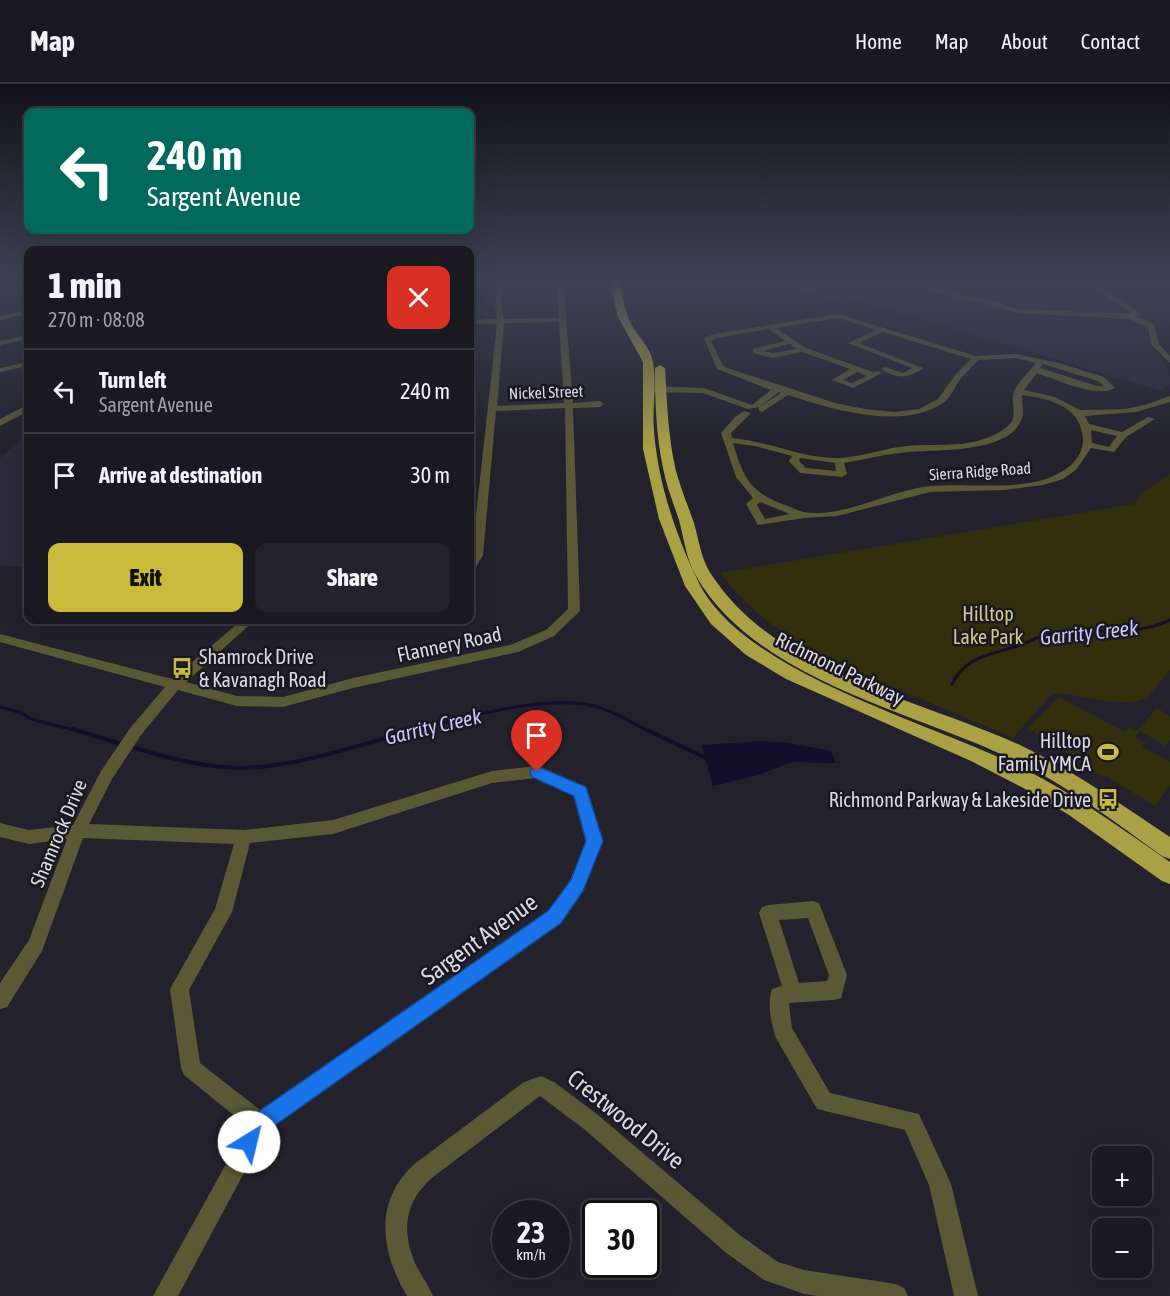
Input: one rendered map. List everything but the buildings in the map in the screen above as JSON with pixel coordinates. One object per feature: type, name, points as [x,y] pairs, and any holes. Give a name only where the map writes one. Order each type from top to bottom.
[{"type":"highway","name":"Richmond Parkway","points":[[636,337],[646,351],[668,464],[694,551],[704,574],[720,598],[738,617],[792,656],[827,674],[1038,762],[1170,849]]},
{"type":"highway","name":"Richmond Parkway","points":[[658,357],[648,431],[653,468],[677,553],[703,603],[723,625],[748,648],[815,687],[984,759],[1057,796],[1169,871]]},
{"type":"street","points":[[0,343],[24,337]]},
{"type":"street","points":[[474,560],[477,555],[475,514],[494,409],[500,337]]},
{"type":"street","name":"Flannery Road","points":[[0,638],[237,701],[283,702],[385,676],[513,649],[550,633],[574,610],[565,337]]},
{"type":"street","points":[[713,337],[707,340],[720,367],[724,370],[846,410],[894,414],[916,411],[942,400],[959,374],[976,358]]},
{"type":"street","points":[[783,337],[803,350],[873,375]]},
{"type":"street","points":[[866,337],[852,343],[876,344]]},
{"type":"street","points":[[870,337],[876,344],[901,361],[919,368],[903,376],[885,369]]},
{"type":"street","points":[[900,337],[976,358],[1016,356],[1037,366],[1096,389],[1111,388],[1101,380],[1037,366]]},
{"type":"street","points":[[1153,337],[1155,344],[1170,361]]},
{"type":"street","points":[[790,342],[756,351],[771,357],[803,350]]},
{"type":"street","points":[[857,369],[836,380],[853,386],[901,361]]},
{"type":"street","points":[[0,370],[24,365]]},
{"type":"street","name":"Sierra Ridge Road","points":[[728,439],[775,447],[796,455],[839,461],[906,449],[971,446],[994,439],[1013,426],[1018,417],[1018,393],[1037,366]]},
{"type":"street","points":[[770,399],[778,388]]},
{"type":"street","points":[[655,392],[706,397],[752,410]]},
{"type":"street","points":[[788,392],[752,410],[736,434],[728,439],[730,452],[749,489],[760,498],[751,504],[762,523],[802,514]]},
{"type":"street","points":[[1018,393],[1053,398],[1070,406],[1079,413],[1088,426],[1089,445],[1111,450],[1123,435],[1151,419]]},
{"type":"street","points":[[1079,413],[1129,412],[1151,408],[1170,399]]},
{"type":"street","name":"Nickel Street","points":[[494,409],[600,404]]},
{"type":"street","points":[[0,423],[24,410]]},
{"type":"street","points":[[1088,426],[1123,435]]},
{"type":"street","name":"Sierra Ridge Road","points":[[760,498],[802,514],[830,514],[928,489],[994,488],[1031,484],[1054,478],[1072,469],[1081,460],[1089,445]]},
{"type":"street","points":[[796,455],[794,461],[803,471],[842,474],[839,461]]},
{"type":"street","name":"Shamrock Drive","points":[[0,1000],[36,945],[78,831],[106,775],[136,731],[175,684],[244,624]]},
{"type":"street","name":"Sargent Avenue","points":[[0,830],[29,837],[78,831],[244,837],[333,827],[492,777],[537,772],[580,792],[594,841],[577,885],[555,917],[260,1123],[165,1296]]},
{"type":"street","points":[[244,837],[223,912],[179,988],[191,1068],[260,1123]]},
{"type":"street","points":[[794,992],[768,913],[813,909],[838,975],[834,991],[804,990],[779,996],[783,1031],[824,1102],[912,1121],[940,1184],[966,1296]]},
{"type":"street","name":"Crestwood Drive","points":[[421,1296],[407,1274],[396,1240],[398,1213],[403,1195],[420,1175],[531,1089],[541,1086],[591,1122],[733,1244],[772,1272],[804,1282],[896,1296]]},
{"type":"shaded area","points":[[979,337],[1149,337],[1170,376],[1170,384],[1161,391]]},
{"type":"shaded area","points":[[24,437],[24,568],[0,565],[0,458]]},
{"type":"shaded area","points":[[762,741],[789,743],[831,751],[836,763],[792,762],[758,775],[713,786],[702,745]]},
{"type":"green space","name":"Hilltop Lake Park","points":[[1170,474],[1170,670],[1155,689],[1145,698],[1136,701],[1114,702],[1058,693],[1050,696],[1013,738],[820,656],[766,620],[720,573],[1135,504],[1140,494]]},
{"type":"green space","name":"Hilltop Family YMCA","points":[[1059,697],[1125,732],[1130,727],[1137,731],[1157,708],[1170,716],[1170,740],[1165,746],[1140,731],[1135,737],[1144,743],[1142,746],[1170,762],[1170,786],[1155,806],[1106,776],[1104,778],[1028,728]]},
{"type":"waterway","name":"Garrity Creek","points":[[952,684],[964,668],[972,662],[1046,634],[1142,629],[1170,620]]},
{"type":"waterway","name":"Garrity Creek","points":[[412,731],[503,709],[552,703],[574,703],[601,708],[648,731]]},
{"type":"waterway","name":"Garrity Creek","points":[[0,707],[22,713],[31,719],[78,731]]},
{"type":"waterway","name":"Garrity Creek","points":[[73,729],[118,743]]},
{"type":"waterway","name":"Garrity Creek","points":[[135,748],[161,756],[215,766],[264,767],[308,759],[418,729]]},
{"type":"waterway","name":"Garrity Creek","points":[[645,729],[710,760]]},
{"type":"place","name":"Shamrock Drive & Kavanagh Road","points":[[182,668]]},
{"type":"place","name":"Hilltop Family YMCA","points":[[1108,752]]},
{"type":"place","name":"Richmond Parkway & Lakeside Drive","points":[[1108,799]]},
{"type":"route","points":[[249,1142],[260,1123],[555,917],[577,885],[594,841],[580,792],[537,772]]}]
